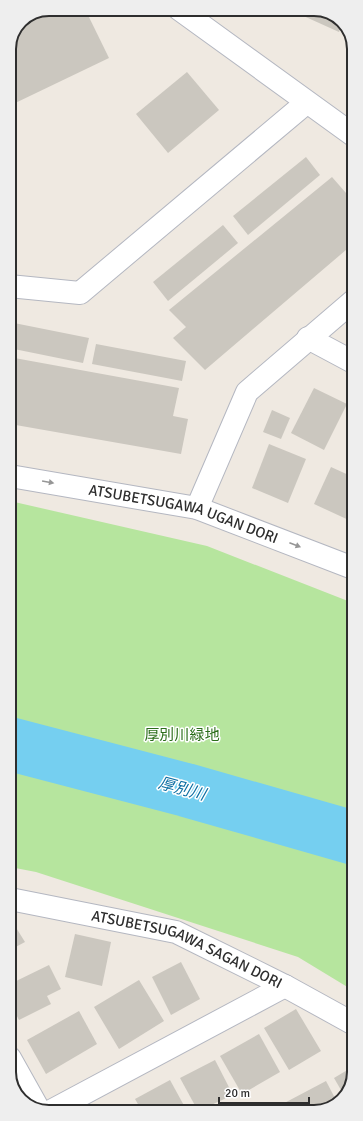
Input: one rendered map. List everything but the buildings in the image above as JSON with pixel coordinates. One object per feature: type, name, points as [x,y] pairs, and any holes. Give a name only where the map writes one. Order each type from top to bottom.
[{"type":"street","points":[[188,16],[306,103],[347,131]]},
{"type":"street","points":[[16,287],[80,293],[306,103]]},
{"type":"street","points":[[197,508],[247,392],[347,306]]},
{"type":"street","points":[[308,338],[347,359]]},
{"type":"street","name":"ATSUBETSUGAWA UGAN DORI","points":[[16,477],[197,508],[347,566]]},
{"type":"street","name":"ATSUBETSUGAWA SAGAN DORI","points":[[16,899],[176,932],[285,986],[347,1020]]},
{"type":"street","points":[[62,1105],[285,986]]},
{"type":"street","points":[[16,1069],[34,1101]]},
{"type":"green space","name":"厚別川緑地","points":[[16,502],[207,546],[347,601],[347,987],[298,957],[36,872],[16,868]]},
{"type":"waterway","name":"厚別川","points":[[16,746],[186,790],[347,836]]}]
